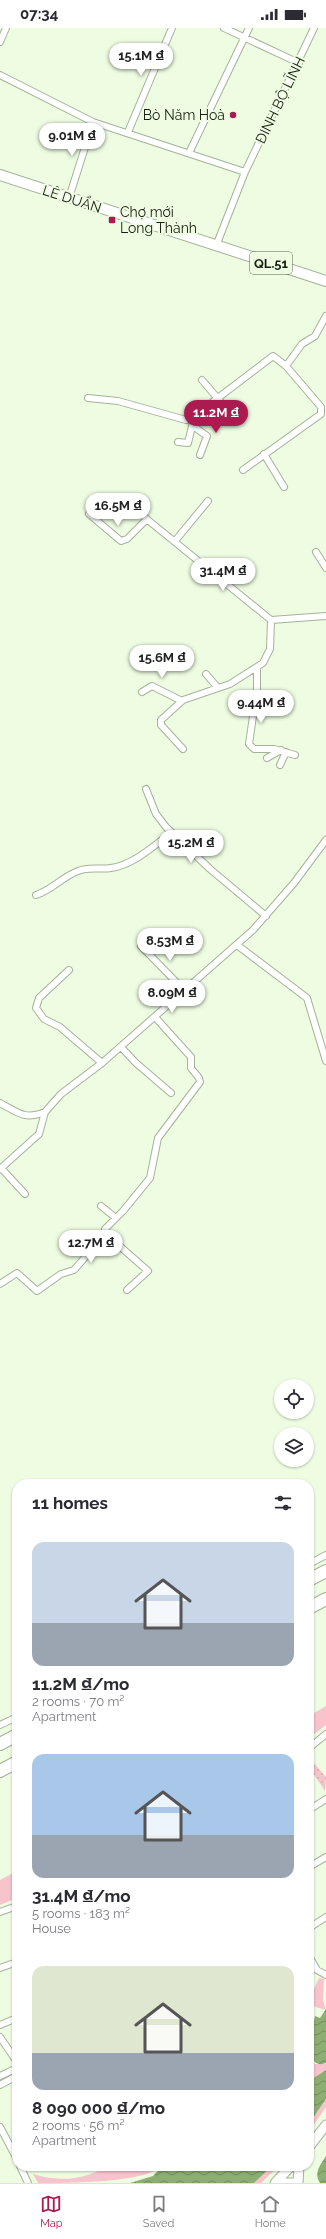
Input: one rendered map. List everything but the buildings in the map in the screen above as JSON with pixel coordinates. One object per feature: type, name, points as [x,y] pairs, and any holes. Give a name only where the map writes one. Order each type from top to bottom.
[{"type":"highway","points":[[314,1577],[326,1571]]},
{"type":"highway","points":[[314,1605],[326,1599]]},
{"type":"highway","points":[[0,1744],[12,1738]]},
{"type":"highway","points":[[0,1771],[12,1765]]},
{"type":"main road","name":"LÊ DUẨN","points":[[1,179],[70,198],[326,281]]},
{"type":"street","points":[[0,42],[6,28]]},
{"type":"street","points":[[128,132],[172,28]]},
{"type":"street","points":[[224,28],[245,36],[299,63]]},
{"type":"street","points":[[189,153],[249,28]]},
{"type":"street","name":"ĐINH BỘ LĨNH","points":[[216,246],[245,172],[299,63],[314,28]]},
{"type":"street","points":[[0,76],[93,122],[128,132],[245,172]]},
{"type":"street","points":[[70,198],[93,122]]},
{"type":"street","points":[[286,366],[302,344],[315,336],[326,316]]},
{"type":"street","points":[[88,398],[118,401],[176,419],[186,420],[193,417],[217,397],[273,356],[286,366],[321,407],[321,414],[243,470]]},
{"type":"street","points":[[202,380],[231,414]]},
{"type":"street","points":[[178,442],[188,442],[193,426],[193,417]]},
{"type":"street","points":[[193,426],[207,436],[200,455]]},
{"type":"street","points":[[264,454],[284,487]]},
{"type":"street","points":[[175,541],[208,501]]},
{"type":"street","points":[[138,512],[270,620],[326,616]]},
{"type":"street","points":[[89,514],[121,541],[127,539],[147,519]]},
{"type":"street","points":[[316,552],[326,568]]},
{"type":"street","points":[[183,749],[159,722],[182,701],[238,680],[257,668],[267,657],[270,649],[270,620]]},
{"type":"street","points":[[257,668],[258,688],[249,744],[251,747],[259,750],[284,751],[295,755]]},
{"type":"street","points":[[206,674],[218,688]]},
{"type":"street","points":[[142,692],[152,686],[182,701]]},
{"type":"street","points":[[267,758],[284,751]]},
{"type":"street","points":[[280,766],[284,751]]},
{"type":"street","points":[[146,789],[156,814],[171,832],[210,869],[266,916]]},
{"type":"street","points":[[36,895],[45,892],[64,878],[86,867],[113,868],[123,864],[142,855],[171,832]]},
{"type":"street","points":[[26,1194],[1,1169],[39,1134],[46,1112],[61,1094],[102,1064],[237,945],[266,916],[294,883],[326,840]]},
{"type":"street","points":[[237,945],[308,998],[326,1061]]},
{"type":"street","points":[[141,946],[185,991]]},
{"type":"street","points":[[68,970],[39,998],[36,1008],[44,1019],[60,1027],[102,1064]]},
{"type":"street","points":[[0,1284],[17,1273],[37,1291],[65,1273],[74,1270],[106,1233],[105,1229],[150,1178],[158,1138],[200,1082],[199,1078],[191,1068],[191,1057],[155,1017]]},
{"type":"street","points":[[121,1047],[146,1073],[171,1093]]},
{"type":"street","points":[[0,1103],[24,1116],[31,1117],[46,1112]]},
{"type":"street","points":[[101,1206],[116,1218]]},
{"type":"street","points":[[106,1233],[148,1270],[148,1272],[127,1290]]},
{"type":"street","points":[[314,1561],[326,1555]]},
{"type":"street","points":[[0,1725],[12,1719]]},
{"type":"street","points":[[314,1744],[326,1734]]},
{"type":"street","points":[[314,1807],[326,1799]]},
{"type":"street","points":[[314,1863],[326,1857]]},
{"type":"street","points":[[0,1912],[12,1908]]},
{"type":"street","points":[[314,1925],[326,1918]]},
{"type":"street","points":[[314,1962],[323,1974]]},
{"type":"street","points":[[0,1968],[12,1964]]},
{"type":"street","points":[[0,2025],[12,2020]]},
{"type":"street","points":[[0,2037],[12,2055]]},
{"type":"street","points":[[0,2076],[12,2070]]},
{"type":"street","points":[[0,2085],[12,2079]]},
{"type":"street","points":[[314,2142],[326,2125]]},
{"type":"street","points":[[0,2127],[12,2150]]},
{"type":"street","points":[[22,2171],[28,2183]]},
{"type":"street","points":[[275,2183],[286,2171]]},
{"type":"street","points":[[298,2183],[299,2171]]},
{"type":"street","points":[[282,2183],[295,2183]]},
{"type":"shaded area","points":[[326,1706],[326,1725],[314,1734],[314,1713]]},
{"type":"shaded area","points":[[314,1763],[326,1777],[325,1791],[314,1774]]},
{"type":"shaded area","points":[[12,1874],[12,1900],[0,1905],[0,1880]]},
{"type":"shaded area","points":[[319,1978],[324,1979],[323,2000],[326,2010],[314,2006],[314,1989]]},
{"type":"shaded area","points":[[314,2063],[326,2064],[326,2070],[314,2078]]},
{"type":"shaded area","points":[[326,2099],[326,2107],[314,2125],[314,2117]]},
{"type":"shaded area","points":[[98,2171],[154,2171],[140,2176],[123,2179],[86,2182],[38,2183],[33,2174],[44,2177],[64,2179],[82,2177]]},
{"type":"shaded area","points":[[267,2171],[274,2171],[261,2183],[254,2183]]},
{"type":"water","points":[[326,2009],[326,2063],[323,2064],[319,2064],[314,2061],[314,2021],[315,2016],[320,2018]]},
{"type":"water","points":[[326,2070],[326,2099],[314,2117],[314,2078]]},
{"type":"water","points":[[326,2156],[326,2183],[320,2183],[317,2176],[320,2165]]},
{"type":"water","points":[[158,2171],[267,2171],[254,2183],[130,2183],[153,2176]]},
{"type":"place","name":"Bò Năm Hoà","points":[[233,115]]},
{"type":"place","name":"Chợ mới Long Thành","points":[[112,220]]}]
